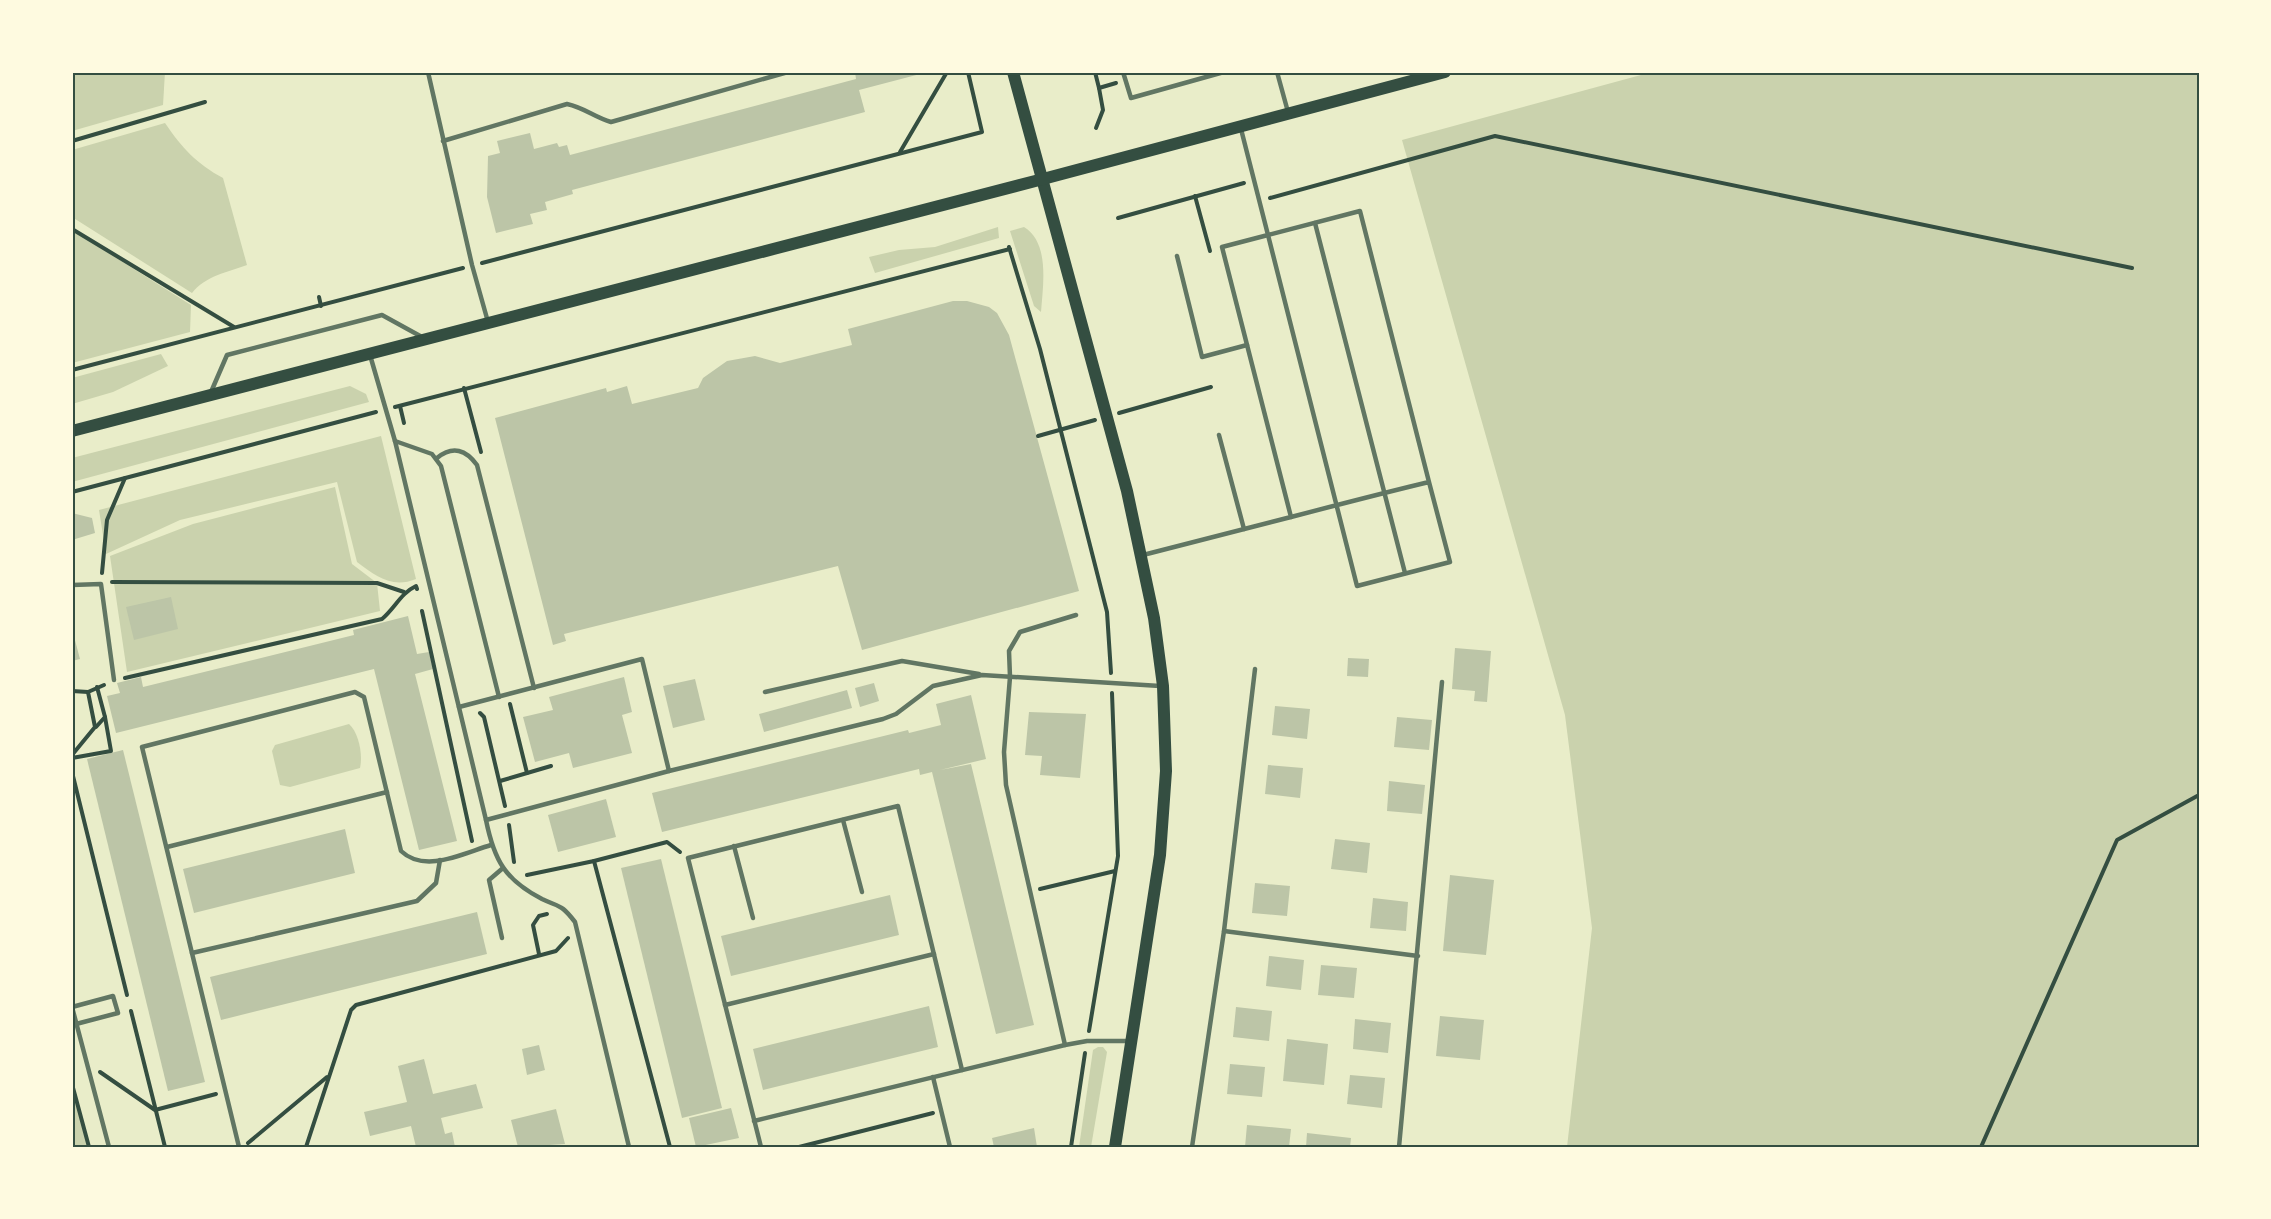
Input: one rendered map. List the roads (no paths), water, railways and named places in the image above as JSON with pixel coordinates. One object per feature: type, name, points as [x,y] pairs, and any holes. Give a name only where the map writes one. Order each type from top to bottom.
[{"type":"main road","points":[[1013,72],[1126,491],[1154,618],[1163,686],[1166,728],[1164,810],[1160,855],[1115,1147]]},
{"type":"main road","points":[[72,431],[1043,179],[1445,72]]},
{"type":"lane","points":[[428,72],[472,265],[488,322]]},
{"type":"lane","points":[[443,141],[567,104],[587,108],[596,118],[611,122],[788,72]]},
{"type":"lane","points":[[1123,72],[1131,98],[1224,72]]},
{"type":"lane","points":[[1277,72],[1288,112]]},
{"type":"lane","points":[[1240,126],[1254,180],[1259,200],[1268,235],[1337,505],[1357,586],[1450,562],[1360,211],[1315,223],[1268,235],[1222,247],[1291,517]]},
{"type":"lane","points":[[1315,223],[1405,573]]},
{"type":"lane","points":[[1177,256],[1202,357],[1247,345]]},
{"type":"lane","points":[[210,395],[227,355],[382,315],[425,339]]},
{"type":"lane","points":[[370,354],[395,441],[491,844],[503,868],[519,887],[563,906],[575,922],[629,1147]]},
{"type":"lane","points":[[1219,435],[1244,529]]},
{"type":"lane","points":[[395,441],[437,458]]},
{"type":"lane","points":[[437,458],[446,451],[460,450],[469,455],[477,465],[534,688]]},
{"type":"lane","points":[[437,458],[499,697]]},
{"type":"lane","points":[[1141,555],[1429,482]]},
{"type":"lane","points":[[72,585],[101,584],[114,680]]},
{"type":"lane","points":[[1065,1045],[1006,785],[1004,752],[1010,677],[1009,651],[1020,632],[1076,615]]},
{"type":"lane","points":[[459,707],[642,659],[669,771]]},
{"type":"lane","points":[[765,692],[902,661],[982,675],[1163,686]]},
{"type":"lane","points":[[1192,1147],[1224,931],[1255,669]]},
{"type":"lane","points":[[486,820],[669,771],[883,719],[896,714],[933,686],[982,675]]},
{"type":"lane","points":[[1399,1147],[1442,682]]},
{"type":"lane","points":[[240,1147],[142,747],[355,692],[364,697],[401,851],[410,860],[423,862],[440,860],[491,844]]},
{"type":"lane","points":[[166,847],[387,792]]},
{"type":"lane","points":[[761,1147],[688,858],[898,806],[962,1070]]},
{"type":"lane","points":[[843,820],[862,892]]},
{"type":"lane","points":[[734,846],[753,918]]},
{"type":"lane","points":[[192,952],[417,901],[436,883],[440,860]]},
{"type":"lane","points":[[502,938],[489,880],[503,868]]},
{"type":"lane","points":[[1224,931],[1418,956]]},
{"type":"lane","points":[[725,1005],[934,954]]},
{"type":"lane","points":[[76,1024],[118,1013],[113,996],[72,1007],[76,1024],[86,1062],[109,1147]]},
{"type":"lane","points":[[754,1121],[1065,1045],[1087,1041],[1133,1041]]},
{"type":"lane","points":[[933,1077],[950,1147]]}]
